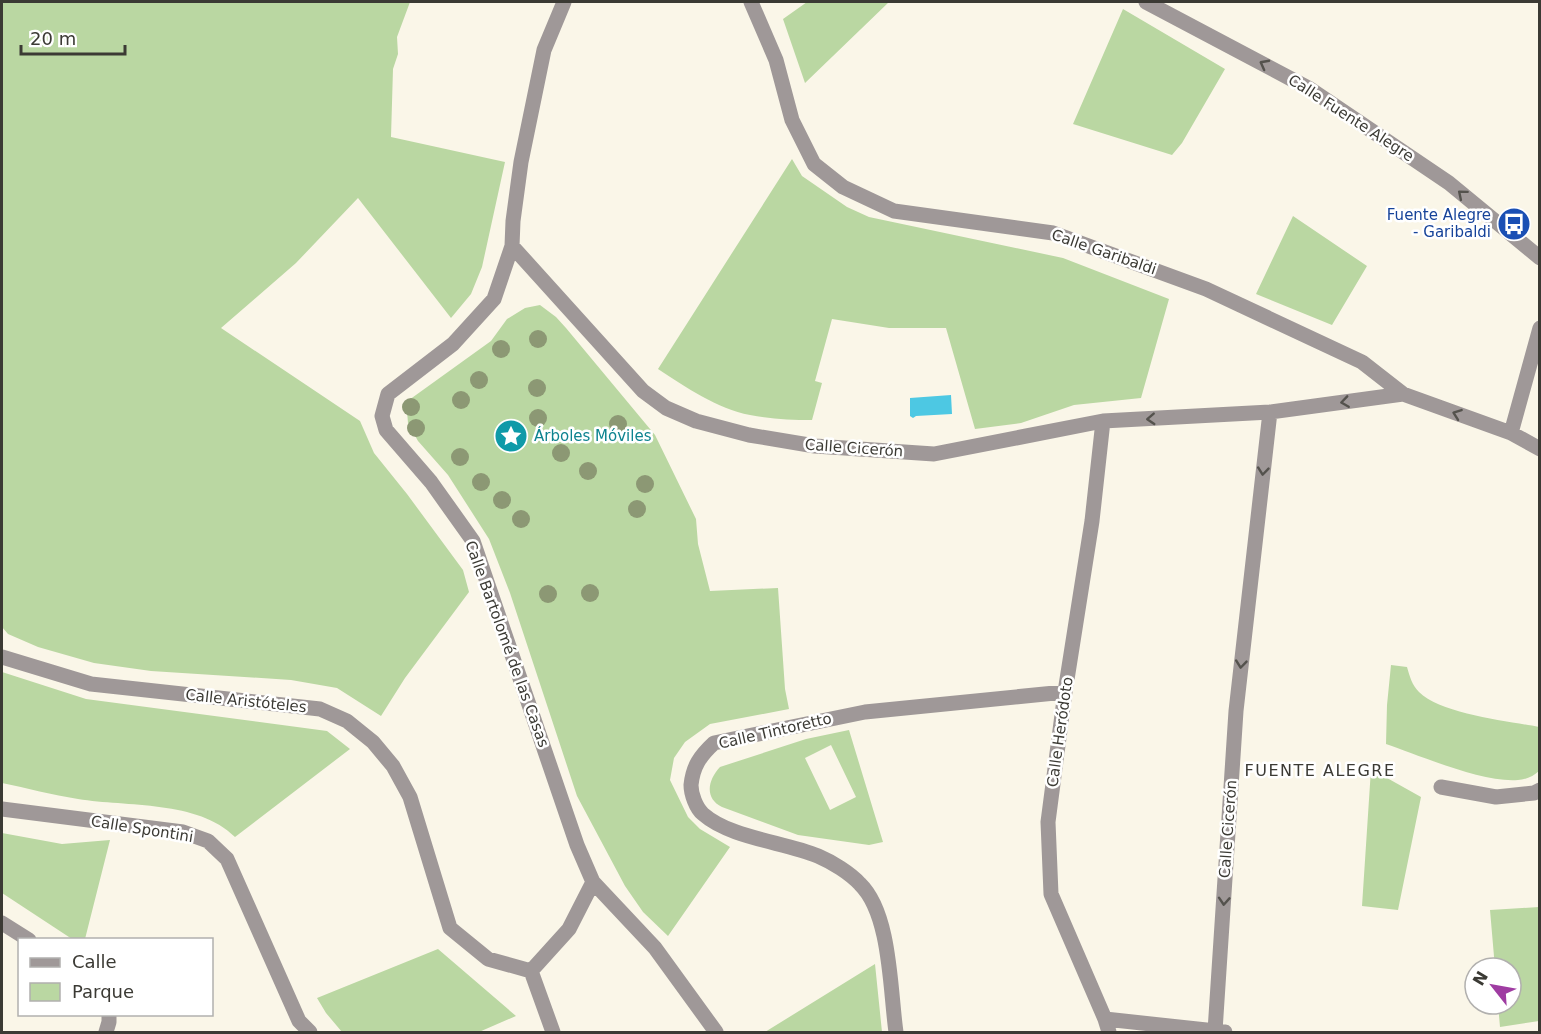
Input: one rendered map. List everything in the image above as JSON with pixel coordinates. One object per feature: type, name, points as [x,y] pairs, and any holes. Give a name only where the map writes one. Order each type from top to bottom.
[{"type":"street","name":"Calle Bartolomé de las Casas","points":[[564,2],[544,50],[521,162],[512,246],[494,299],[453,344],[388,394],[382,416],[386,430],[431,482],[473,541],[577,845],[593,882],[654,948],[716,1032]]},
{"type":"street","name":"Calle Garibaldi","points":[[751,2],[776,60],[792,120],[814,164],[843,187],[894,211],[1053,233],[1206,289],[1362,362],[1403,394],[1511,433],[1539,449]]},
{"type":"street","name":"Calle Fuente Alegre","points":[[1146,2],[1311,89],[1449,183],[1539,258]]},
{"type":"street","name":"Calle Cicerón","points":[[512,246],[643,391],[666,408],[696,421],[749,435],[815,446],[934,454],[1103,421],[1270,412],[1403,394]]},
{"type":"street","points":[[1511,433],[1539,328]]},
{"type":"street","name":"Calle Cicerón","points":[[1107,1026],[1220,1032],[1236,711],[1270,412]]},
{"type":"street","name":"Calle Heródoto","points":[[1103,421],[1092,521],[1065,692],[1048,822],[1051,894],[1107,1026]]},
{"type":"street","name":"Calle Aristóteles","points":[[2,657],[91,684],[320,709],[347,722],[373,742],[393,766],[410,797],[450,928],[488,959],[531,971]]},
{"type":"street","name":"Calle Tintoretto","points":[[896,1032],[889,963],[876,905],[871,898],[860,884],[819,857],[724,827],[701,813],[691,792],[692,774],[699,757],[714,743],[865,712],[1065,692]]},
{"type":"street","points":[[1441,787],[1496,797],[1534,794],[1539,790]]},
{"type":"street","name":"Calle Spontini","points":[[2,809],[183,832],[208,841],[227,859],[299,1027],[310,1032]]},
{"type":"street","points":[[553,1032],[531,971],[569,929],[593,882]]},
{"type":"street","points":[[2,923],[26,938]]},
{"type":"street","points":[[106,1032],[109,1016]]},
{"type":"green space","points":[[2,2],[410,2],[397,37],[398,54],[393,69],[391,137],[505,162],[482,267],[471,294],[451,318],[358,198],[296,263],[221,328],[360,421],[374,453],[463,570],[469,592],[405,678],[381,716],[337,688],[291,680],[151,671],[94,663],[38,647],[8,634],[2,627]]},
{"type":"green space","points":[[807,2],[889,2],[805,83],[783,19]]},
{"type":"green space","points":[[1123,9],[1225,69],[1182,143],[1172,155],[1073,124]]},
{"type":"green space","points":[[792,159],[802,176],[847,207],[869,217],[1063,258],[1169,299],[1141,398],[1074,405],[1021,423],[975,429],[946,328],[889,328],[832,319],[815,381],[822,383],[812,420],[773,418],[738,412],[702,397],[658,369]]},
{"type":"green space","points":[[1293,216],[1367,266],[1332,325],[1256,294]]},
{"type":"green space","points":[[540,305],[566,328],[655,435],[696,519],[698,544],[710,591],[778,588],[785,689],[789,709],[710,724],[685,742],[674,758],[670,780],[688,817],[700,829],[730,847],[668,936],[643,912],[625,886],[577,796],[510,593],[489,539],[448,475],[418,441],[408,423],[409,400],[491,341],[507,319],[525,308]]},
{"type":"green space","points":[[1391,665],[1407,667],[1413,684],[1419,692],[1429,700],[1443,706],[1539,727],[1539,771],[1521,780],[1504,780],[1452,768],[1386,744]]},
{"type":"green space","points":[[2,672],[86,699],[327,731],[350,749],[235,837],[220,825],[182,811],[78,799],[2,783]]},
{"type":"green space","points":[[849,730],[883,842],[869,845],[798,835],[722,807],[712,799],[711,783],[720,767],[806,739]],"holes":[[[831,745],[856,797],[830,810],[805,758]]]},
{"type":"green space","points":[[1371,769],[1421,797],[1398,910],[1362,906]]},
{"type":"green space","points":[[2,833],[62,844],[110,840],[85,938],[70,938],[2,893]]},
{"type":"green space","points":[[1539,907],[1539,1021],[1500,1027],[1499,1016],[1523,1016],[1523,956],[1494,956],[1490,910]]},
{"type":"green space","points":[[438,949],[516,1016],[479,1032],[342,1032],[317,998]]},
{"type":"green space","points":[[875,964],[882,1032],[765,1032]]},
{"type":"water","points":[[951,395],[952,414],[913,418],[910,416],[910,398]]},
{"type":"place","name":"Fuente Alegre - Garibaldi","points":[[1514,224]]},
{"type":"place","name":"Árboles Móviles","points":[[511,436]]},
{"type":"district","name":"FUENTE ALEGRE","points":[[1320,770]]}]
